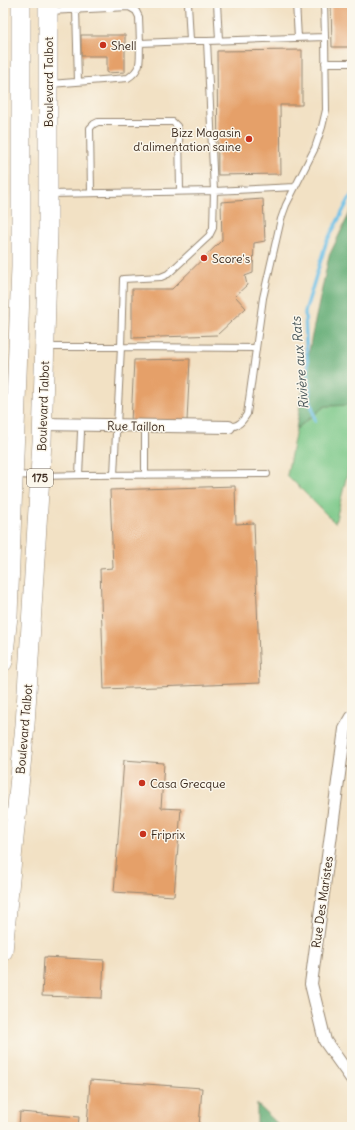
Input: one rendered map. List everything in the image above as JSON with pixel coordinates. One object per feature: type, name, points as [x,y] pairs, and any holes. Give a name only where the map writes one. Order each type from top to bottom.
[{"type":"main road","name":"175","points":[[3,662],[8,616],[21,267],[20,3]]},
{"type":"main road","name":"Boulevard Talbot","points":[[3,951],[25,725],[40,476],[45,347],[48,194],[48,7]]},
{"type":"street","name":"Rue Taillon","points":[[42,424],[116,429],[230,427]]},
{"type":"street","name":"Rue Des Maristes","points":[[352,717],[345,729],[311,984],[326,1042],[352,1079]]},
{"type":"lane","points":[[188,3],[190,41]]},
{"type":"lane","points":[[217,3],[218,40]]},
{"type":"lane","points":[[296,3],[298,38]]},
{"type":"lane","points":[[230,427],[236,426],[242,422],[247,414],[263,298],[281,219],[286,204],[316,148],[326,110],[326,37],[324,3]]},
{"type":"lane","points":[[48,7],[76,9],[108,5],[129,7],[136,11],[139,17],[140,43],[139,67],[136,73],[128,78],[48,84]]},
{"type":"lane","points":[[76,9],[78,82]]},
{"type":"lane","points":[[140,43],[326,37]]},
{"type":"lane","points":[[114,475],[123,279],[160,278],[168,274],[209,236],[213,228],[214,191],[207,41]]},
{"type":"lane","points":[[325,63],[352,63]]},
{"type":"lane","points":[[91,193],[90,128],[98,122],[173,122],[177,126],[179,132],[180,191]]},
{"type":"lane","points":[[48,194],[214,191],[295,187]]},
{"type":"lane","points":[[45,347],[256,348]]},
{"type":"lane","points":[[79,475],[81,432]]},
{"type":"lane","points":[[145,433],[145,475]]},
{"type":"lane","points":[[13,474],[40,476],[267,474]]},
{"type":"green space","points":[[352,208],[352,405],[325,406],[296,429],[311,340],[329,256]]},
{"type":"green space","points":[[352,405],[352,455],[335,523],[287,475],[296,429],[325,406]]},
{"type":"green space","points":[[257,1104],[281,1127],[257,1127]]},
{"type":"building","points":[[331,3],[352,3],[352,47],[332,47]]},
{"type":"building","name":"Shell","points":[[81,35],[125,35],[125,72],[107,73],[107,56],[81,56]]},
{"type":"building","name":"Bizz Magasin d'alimentation saine","points":[[302,50],[302,105],[280,105],[281,174],[218,175],[217,51]]},
{"type":"building","points":[[263,199],[265,241],[254,243],[253,273],[245,276],[247,285],[235,296],[246,308],[217,335],[132,338],[132,289],[172,289],[222,240],[221,202]]},
{"type":"building","points":[[190,359],[187,421],[131,422],[134,360]]},
{"type":"building","points":[[235,486],[236,524],[254,523],[260,683],[104,689],[100,569],[113,568],[110,490]]},
{"type":"building","points":[[124,760],[164,763],[161,808],[181,809],[174,896],[114,892]]},
{"type":"building","points":[[44,957],[104,960],[102,998],[42,996]]},
{"type":"building","points":[[90,1080],[202,1088],[199,1127],[87,1127]]},
{"type":"building","points":[[20,1112],[79,1117],[78,1127],[19,1127]]},
{"type":"waterway","name":"Rivière aux Rats","points":[[315,420],[310,398],[305,312],[326,243],[352,194]]},
{"type":"place","name":"Shell","points":[[103,45]]},
{"type":"place","name":"Bizz Magasin d'alimentation saine","points":[[249,139]]},
{"type":"place","name":"Score's","points":[[204,258]]},
{"type":"place","name":"Casa Grecque","points":[[142,783]]},
{"type":"place","name":"Friprix","points":[[143,834]]}]
